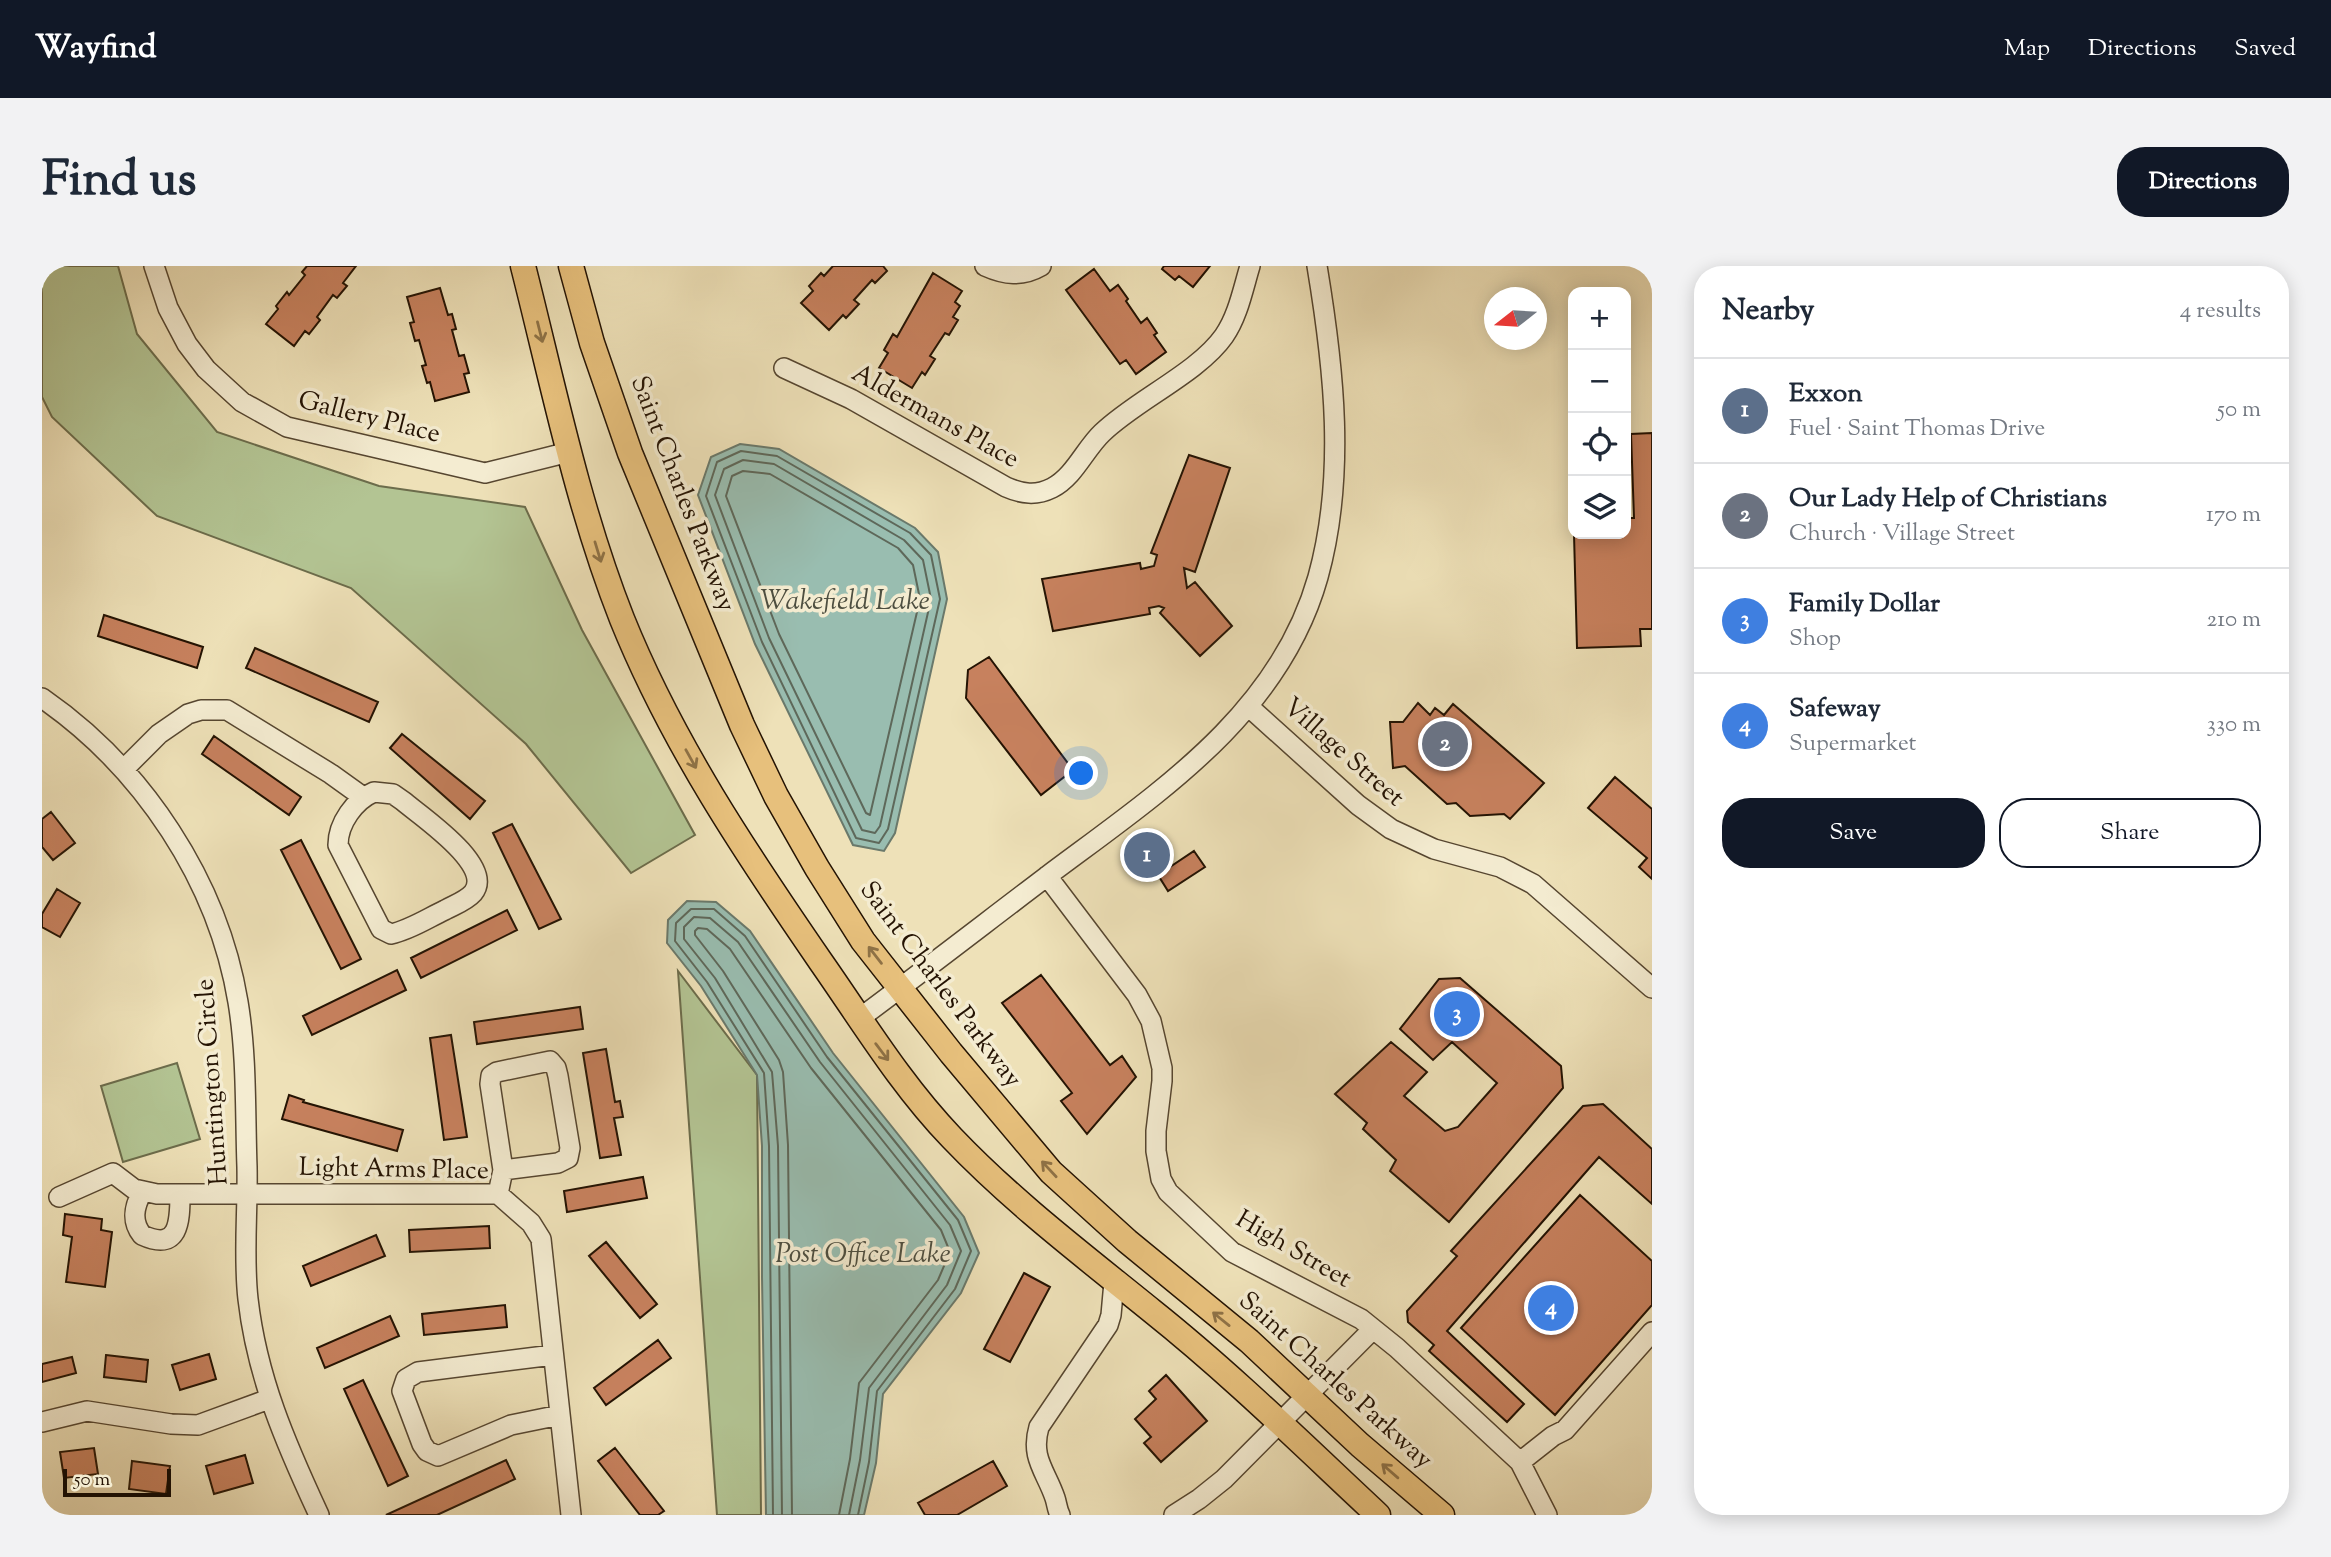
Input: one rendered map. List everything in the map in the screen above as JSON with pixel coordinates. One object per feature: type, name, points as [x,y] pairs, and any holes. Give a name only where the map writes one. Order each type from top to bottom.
[{"type":"main road","points":[[523,266],[569,452],[602,563],[636,651],[666,715],[741,845],[888,1060],[950,1136],[1046,1227],[1153,1311],[1378,1515]]},
{"type":"main road","name":"Saint Charles Parkway","points":[[571,266],[592,343],[630,453],[742,725],[776,796],[863,941],[1051,1172],[1127,1241],[1249,1341],[1360,1445],[1442,1515]]},
{"type":"street","name":"Gallery Place","points":[[153,266],[168,308],[187,344],[206,369],[242,402],[287,427],[485,473],[569,452]]},
{"type":"street","points":[[985,266],[1016,274],[1030,272],[1041,266]]},
{"type":"street","name":"Aldermans Place","points":[[784,368],[851,399],[1006,487],[1023,493],[1038,493],[1059,484],[1103,432],[1216,346],[1230,326],[1250,266]]},
{"type":"street","points":[[860,1018],[1155,794],[1208,750],[1231,727],[1272,677],[1305,612],[1318,578],[1329,523],[1336,442],[1317,266]]},
{"type":"street","name":"Huntington Circle","points":[[42,698],[77,725],[124,769],[166,824],[209,906],[230,962],[241,1032],[248,1301],[270,1399],[319,1515]]},
{"type":"street","name":"Village Street","points":[[1248,706],[1358,805],[1391,829],[1434,849],[1500,867],[1533,884],[1652,988]]},
{"type":"street","points":[[124,769],[159,734],[188,714],[201,710],[227,710],[331,774],[363,797]]},
{"type":"street","points":[[374,792],[393,794],[466,855],[474,866],[477,878],[475,890],[471,895],[397,933],[391,934],[381,929],[338,845],[340,831],[363,797],[374,792]]},
{"type":"street","name":"High Street","points":[[1048,876],[1137,995],[1151,1021],[1162,1068],[1156,1151],[1165,1188],[1232,1252],[1361,1319],[1397,1348],[1520,1462],[1547,1515]]},
{"type":"street","points":[[498,1194],[503,1170],[491,1076],[497,1072],[550,1062],[558,1076],[570,1148],[568,1158],[558,1163],[503,1170]]},
{"type":"street","points":[[59,1197],[113,1173],[125,1184],[142,1192],[180,1194],[180,1219],[176,1232],[166,1240],[159,1241],[142,1235],[135,1224],[135,1204],[142,1192]]},
{"type":"street","name":"Light Arms Place","points":[[180,1194],[498,1194],[538,1232],[542,1247],[553,1355]]},
{"type":"street","points":[[1060,1515],[1036,1455],[1037,1434],[1039,1427],[1108,1325],[1114,1282]]},
{"type":"street","points":[[1174,1515],[1224,1479],[1373,1329]]},
{"type":"street","points":[[1520,1462],[1565,1430],[1652,1332]]},
{"type":"street","points":[[560,1415],[511,1425],[438,1455],[428,1451],[422,1444],[402,1391],[406,1379],[418,1372],[553,1355],[560,1415],[570,1515]]},
{"type":"street","points":[[42,1422],[88,1411],[171,1424],[198,1425],[270,1399]]},
{"type":"green space","points":[[42,266],[118,266],[137,334],[217,432],[379,486],[525,507],[582,630],[695,835],[631,873],[526,744],[351,588],[157,516],[52,417],[42,397]]},
{"type":"green space","points":[[678,971],[757,1075],[761,1515],[717,1515]]},
{"type":"green space","points":[[177,1063],[200,1139],[123,1162],[101,1086]]},
{"type":"water","name":"Wakefield Lake","points":[[740,444],[779,449],[915,528],[938,552],[947,599],[895,833],[884,851],[853,845],[755,644],[698,495],[711,457]]},
{"type":"water","name":"Post Office Lake","points":[[687,901],[716,902],[750,931],[833,1053],[964,1217],[979,1253],[961,1293],[883,1394],[876,1463],[864,1515],[766,1515],[762,1146],[757,1075],[701,986],[667,943],[668,920]]},
{"type":"building","points":[[307,266],[356,266],[343,283],[347,286],[337,298],[333,295],[317,317],[320,320],[309,334],[305,331],[294,346],[266,324],[287,292],[289,295],[305,275],[302,272]]},
{"type":"building","points":[[833,266],[883,266],[887,271],[875,283],[872,280],[854,300],[859,304],[846,318],[843,315],[829,330],[801,303],[813,291],[809,286],[821,273],[824,276]]},
{"type":"building","points":[[1164,266],[1210,266],[1193,287],[1179,276],[1175,280],[1162,269]]},
{"type":"building","points":[[1094,269],[1110,291],[1118,285],[1141,323],[1147,318],[1157,333],[1154,335],[1166,352],[1136,374],[1126,360],[1120,364],[1066,290]]},
{"type":"building","points":[[933,273],[962,291],[955,302],[960,306],[953,317],[958,320],[949,335],[945,333],[930,356],[935,359],[925,375],[922,372],[912,388],[879,368],[888,353],[884,350],[893,334],[897,337]]},
{"type":"building","points":[[440,288],[448,315],[452,314],[456,329],[452,330],[459,356],[464,355],[469,373],[464,374],[469,392],[435,401],[422,366],[426,365],[419,340],[415,341],[410,323],[414,322],[407,297]]},
{"type":"building","points":[[1652,433],[1652,629],[1640,629],[1641,646],[1577,648],[1574,539],[1631,539],[1631,518],[1634,518],[1631,434]]},
{"type":"building","points":[[1189,455],[1230,468],[1195,572],[1184,568],[1187,588],[1195,582],[1232,626],[1200,656],[1160,613],[1164,608],[1159,606],[1149,608],[1150,614],[1053,631],[1042,579],[1140,563],[1141,569],[1154,566],[1157,555],[1151,553]]},
{"type":"building","points":[[104,615],[203,647],[197,668],[98,636]]},
{"type":"building","points":[[255,648],[378,702],[369,722],[246,668]]},
{"type":"building","points":[[989,657],[1073,770],[1041,795],[966,698],[968,670]]},
{"type":"building","points":[[1418,703],[1430,715],[1435,708],[1444,715],[1453,704],[1544,783],[1510,819],[1504,814],[1470,816],[1456,803],[1447,804],[1405,766],[1393,768],[1390,722],[1403,722]]},
{"type":"building","points":[[402,734],[485,801],[470,819],[390,748]]},
{"type":"building","points":[[214,736],[301,797],[289,815],[202,754]]},
{"type":"building","points":[[1615,777],[1652,809],[1652,879],[1639,867],[1647,858],[1588,808]]},
{"type":"building","points":[[51,812],[75,843],[53,860],[42,847],[42,819]]},
{"type":"building","points":[[512,824],[561,919],[539,929],[493,833]]},
{"type":"building","points":[[301,840],[361,959],[341,969],[281,850]]},
{"type":"building","points":[[1194,851],[1205,867],[1168,891],[1158,875]]},
{"type":"building","points":[[57,889],[80,903],[60,937],[42,927],[42,914]]},
{"type":"building","points":[[507,910],[517,930],[421,978],[411,958]]},
{"type":"building","points":[[397,970],[406,990],[312,1035],[303,1016]]},
{"type":"building","points":[[1041,975],[1110,1065],[1122,1056],[1136,1077],[1087,1134],[1061,1101],[1072,1093],[1002,1003]]},
{"type":"building","points":[[1460,978],[1561,1066],[1563,1088],[1449,1222],[1390,1171],[1396,1160],[1363,1129],[1367,1123],[1335,1094],[1391,1042],[1427,1072],[1404,1096],[1445,1131],[1458,1127],[1497,1083],[1452,1042],[1433,1060],[1400,1029],[1439,979]]},
{"type":"building","points":[[580,1007],[583,1029],[477,1044],[474,1022]]},
{"type":"building","points":[[451,1035],[467,1137],[444,1140],[430,1038]]},
{"type":"building","points":[[606,1049],[615,1102],[620,1101],[623,1117],[614,1118],[621,1155],[600,1158],[583,1053]]},
{"type":"building","points":[[289,1095],[304,1100],[303,1102],[403,1130],[397,1151],[282,1119]]},
{"type":"building","points":[[1603,1104],[1652,1149],[1652,1204],[1599,1157],[1447,1331],[1524,1404],[1507,1422],[1429,1351],[1434,1345],[1408,1322],[1407,1311],[1457,1256],[1451,1251],[1583,1106]]},
{"type":"building","points":[[643,1177],[647,1198],[567,1212],[564,1191]]},
{"type":"building","points":[[1580,1195],[1652,1261],[1652,1305],[1555,1415],[1461,1328]]},
{"type":"building","points":[[65,1214],[102,1219],[101,1230],[112,1232],[105,1287],[66,1282],[72,1237],[63,1235]]},
{"type":"building","points":[[489,1226],[490,1248],[410,1252],[409,1230]]},
{"type":"building","points":[[376,1235],[385,1256],[311,1286],[303,1266]]},
{"type":"building","points":[[606,1242],[657,1304],[640,1318],[589,1256]]},
{"type":"building","points":[[1024,1273],[1050,1287],[1010,1362],[984,1349]]},
{"type":"building","points":[[505,1305],[507,1327],[424,1335],[422,1314]]},
{"type":"building","points":[[390,1316],[399,1336],[325,1368],[317,1348]]},
{"type":"building","points":[[658,1340],[671,1358],[606,1405],[594,1388]]},
{"type":"building","points":[[209,1354],[216,1379],[180,1390],[172,1365]]},
{"type":"building","points":[[106,1355],[148,1360],[146,1382],[104,1377]]},
{"type":"building","points":[[72,1357],[76,1373],[42,1382],[42,1364]]},
{"type":"building","points":[[1166,1375],[1207,1421],[1161,1462],[1144,1443],[1151,1437],[1135,1419],[1156,1399],[1149,1391]]},
{"type":"building","points":[[363,1380],[408,1476],[388,1486],[344,1389]]},
{"type":"building","points":[[94,1448],[98,1474],[64,1478],[60,1452]]},
{"type":"building","points":[[615,1448],[664,1511],[658,1515],[640,1515],[598,1461]]},
{"type":"building","points":[[245,1455],[253,1483],[214,1494],[206,1466]]},
{"type":"building","points":[[506,1460],[515,1479],[437,1515],[386,1515]]},
{"type":"building","points":[[132,1461],[170,1466],[166,1494],[129,1489]]},
{"type":"building","points":[[993,1461],[1007,1486],[957,1515],[925,1515],[918,1503]]},
{"type":"place","name":"Our Lady Help of Christians","points":[[1445,744]]},
{"type":"place","name":"Exxon","points":[[1147,855]]},
{"type":"place","name":"Family Dollar","points":[[1457,1014]]},
{"type":"place","name":"Safeway","points":[[1551,1308]]}]
